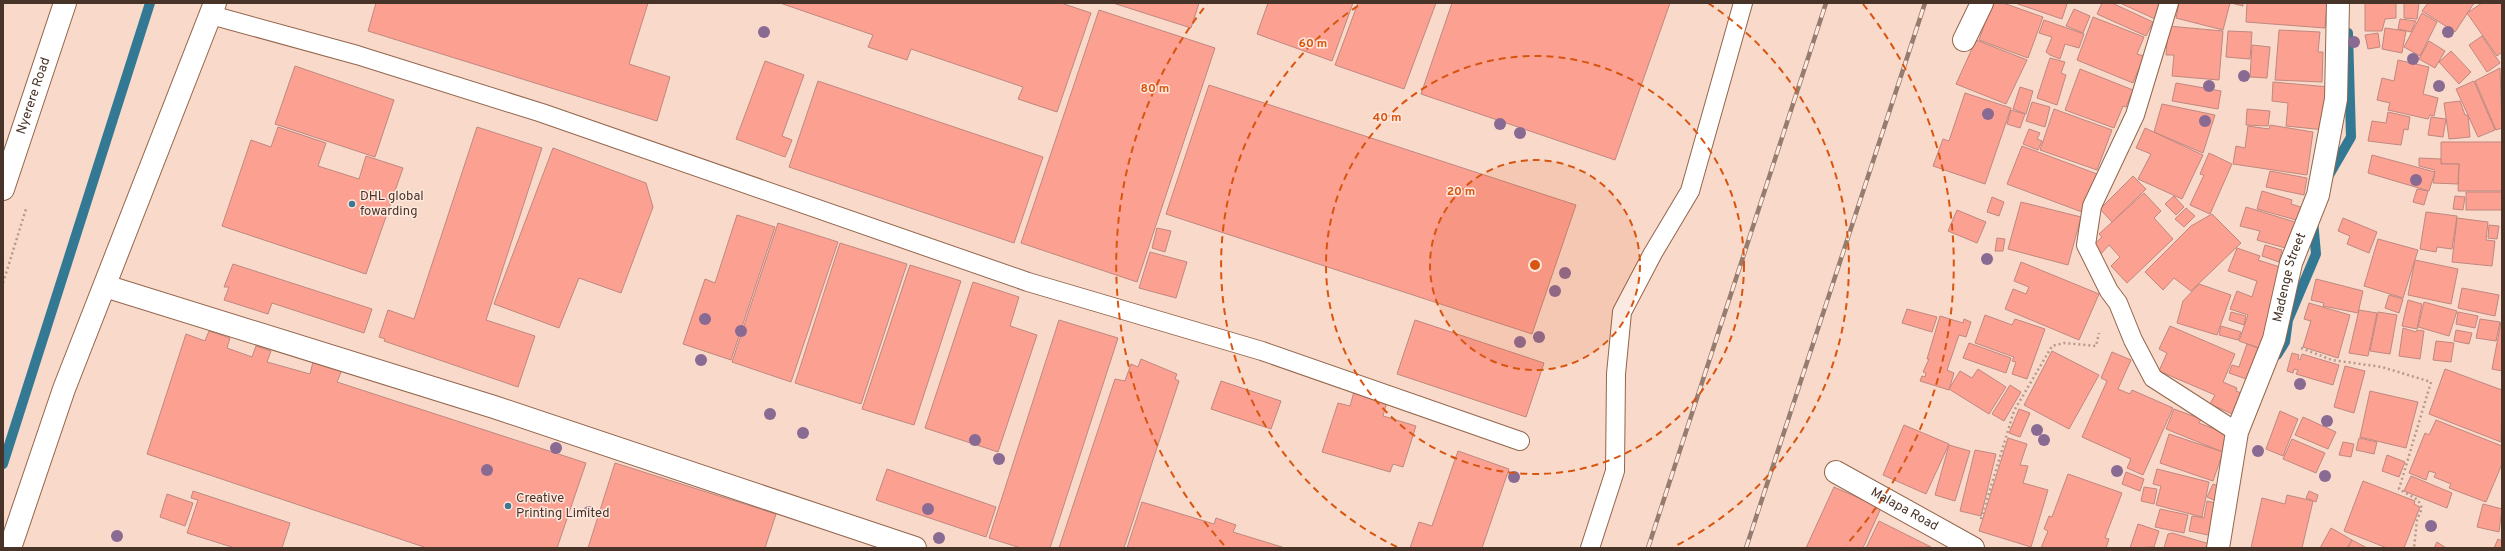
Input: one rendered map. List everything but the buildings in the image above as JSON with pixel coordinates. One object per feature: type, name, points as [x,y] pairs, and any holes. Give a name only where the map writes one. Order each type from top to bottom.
[{"type":"main road","name":"Nyerere Road","points":[[3,189],[65,3]]},
{"type":"main road","points":[[1964,40],[1982,3]]},
{"type":"main road","name":"Madenge Street","points":[[2218,548],[2237,432],[2274,339],[2291,263],[2318,195],[2336,99],[2338,3]]},
{"type":"main road","points":[[10,548],[64,389],[213,9]]},
{"type":"main road","points":[[105,286],[494,407],[915,548]]},
{"type":"main road","name":"Malapa Road","points":[[1836,472],[1972,547]]},
{"type":"lane","points":[[1590,548],[1615,471],[1616,374],[1622,312],[1653,253],[1690,191],[1743,3]]},
{"type":"lane","points":[[2168,3],[2135,115],[2092,206],[2086,244],[2108,291],[2118,303],[2133,340],[2153,378],[2237,432]]},
{"type":"lane","points":[[213,9],[542,113],[1028,282],[1262,351],[1520,441]]},
{"type":"path","points":[[1972,547],[2014,411],[2052,346],[2064,343],[2096,346],[2108,291]]},
{"type":"path","points":[[2274,339],[2332,360],[2382,367],[2431,382],[2399,489],[2418,500],[2422,508],[2417,520],[2414,548]]},
{"type":"waterway","points":[[3,464],[150,3]]},
{"type":"waterway","points":[[2329,175],[2351,137],[2348,33]]},
{"type":"waterway","points":[[2277,355],[2285,342],[2288,320],[2316,254],[2313,220]]},
{"type":"railway","points":[[1648,548],[1826,3]]},
{"type":"railway","points":[[1746,548],[1925,3]]},
{"type":"place","name":"DHL global fowarding","points":[[352,204]]},
{"type":"place","name":"Creative Printing Limited","points":[[508,506]]}]
